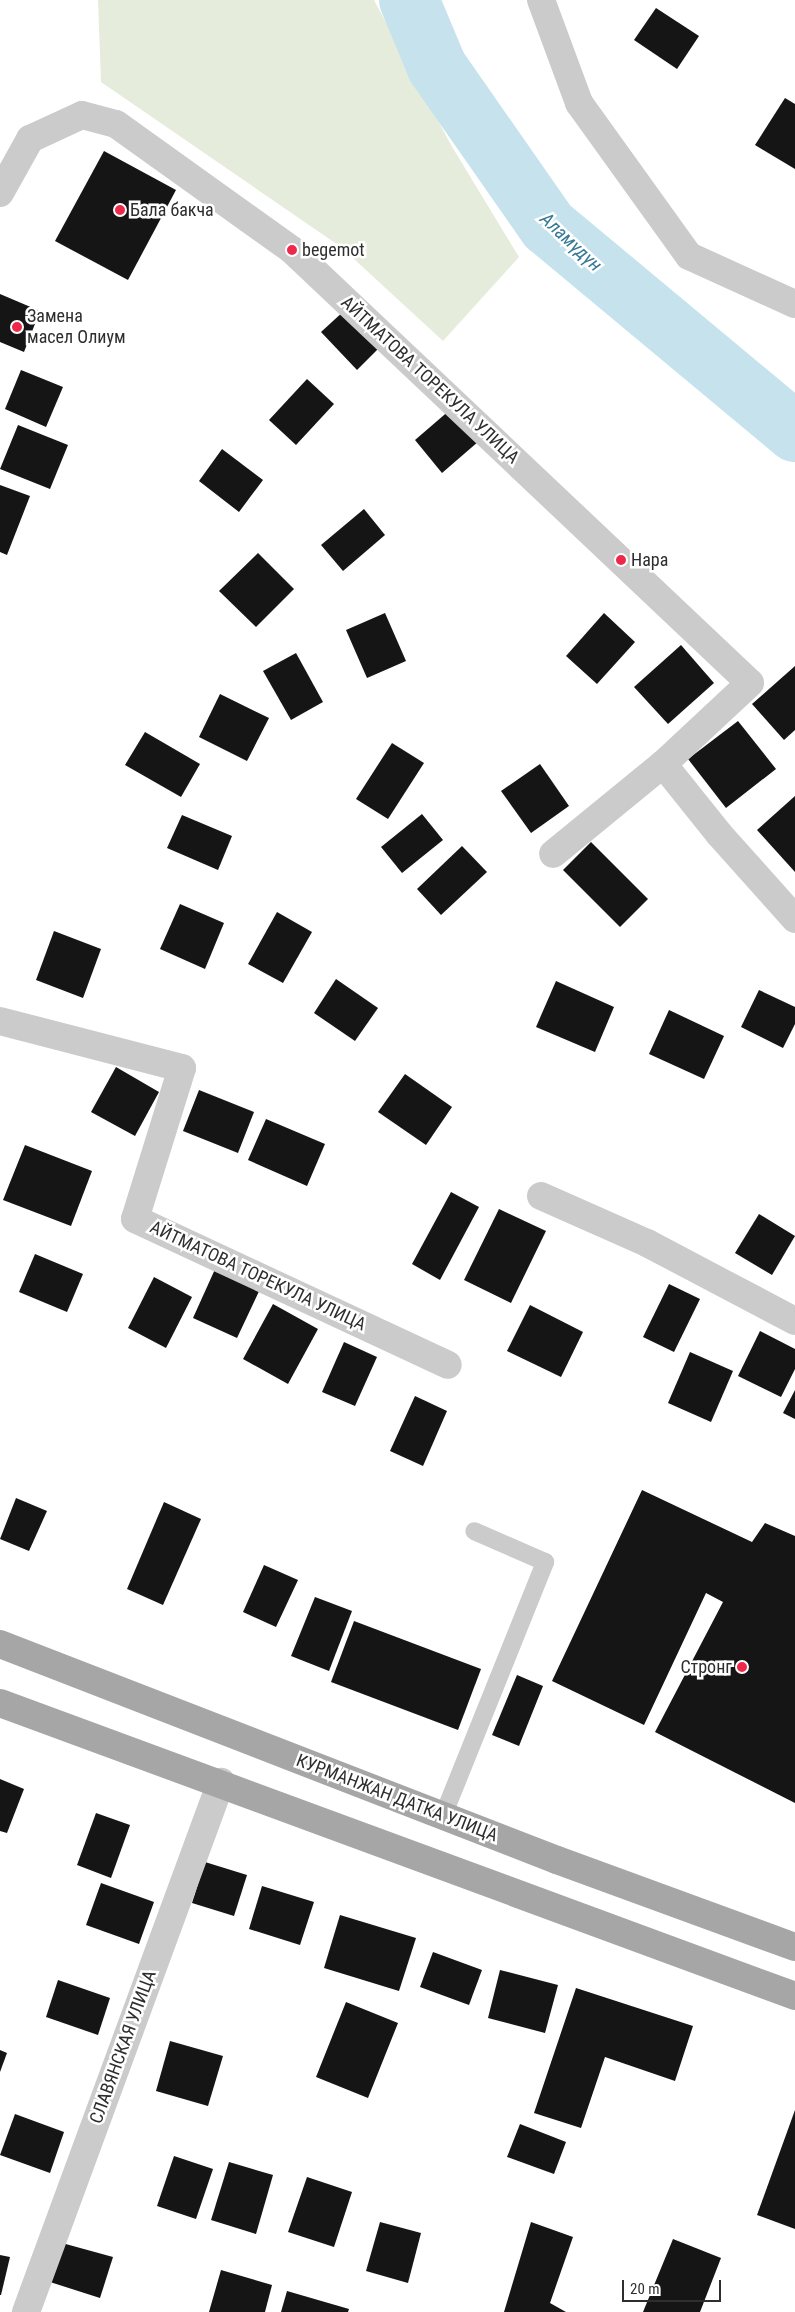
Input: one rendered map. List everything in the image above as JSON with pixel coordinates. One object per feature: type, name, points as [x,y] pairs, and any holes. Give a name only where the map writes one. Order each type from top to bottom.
[{"type":"main road","name":"КУРМАНЖАН ДАТКА УЛИЦА","points":[[0,1644],[443,1816],[795,1947]]},
{"type":"main road","points":[[0,1703],[221,1782],[795,1996]]},
{"type":"street","points":[[541,0],[579,103],[689,256],[795,304]]},
{"type":"street","name":"АЙТМАТОВА ТОРЕКУЛА УЛИЦА","points":[[0,193],[30,140],[82,115],[116,124],[292,250],[750,683],[663,764],[553,854]]},
{"type":"street","points":[[663,764],[719,834],[795,919]]},
{"type":"street","name":"АЙТМАТОВА ТОРЕКУЛА УЛИЦА","points":[[0,1021],[182,1068],[135,1219],[448,1365]]},
{"type":"street","points":[[541,1196],[647,1243],[795,1321]]},
{"type":"street","name":"СЛАВЯНСКАЯ УЛИЦА","points":[[26,2312],[221,1782]]},
{"type":"lane","points":[[443,1816],[545,1562],[474,1532]]},
{"type":"green space","points":[[98,0],[374,0],[451,145],[519,257],[443,341],[341,247],[101,82]]},
{"type":"building","points":[[656,8],[699,36],[677,69],[634,40]]},
{"type":"building","points":[[785,98],[795,104],[795,169],[755,145]]},
{"type":"building","points":[[104,151],[176,190],[128,280],[55,241]]},
{"type":"building","name":"Замена масел Олиум","points":[[0,294],[40,311],[24,352],[0,342]]},
{"type":"building","points":[[345,310],[380,347],[357,370],[321,332]]},
{"type":"building","points":[[21,370],[63,387],[46,427],[5,409]]},
{"type":"building","points":[[307,379],[334,404],[296,445],[269,420]]},
{"type":"building","points":[[451,409],[479,441],[442,473],[415,440]]},
{"type":"building","points":[[18,425],[68,445],[50,489],[0,469]]},
{"type":"building","points":[[222,449],[263,480],[239,512],[199,481]]},
{"type":"building","points":[[0,485],[30,496],[7,555],[0,552]]},
{"type":"building","points":[[364,509],[385,535],[343,571],[321,545]]},
{"type":"building","points":[[258,553],[294,589],[256,627],[219,591]]},
{"type":"building","points":[[385,613],[406,661],[367,678],[346,630]]},
{"type":"building","points":[[604,613],[635,642],[597,684],[566,656]]},
{"type":"building","points":[[681,645],[714,683],[668,724],[634,687]]},
{"type":"building","points":[[296,653],[323,702],[291,720],[263,671]]},
{"type":"building","points":[[795,666],[795,730],[784,740],[752,704]]},
{"type":"building","points":[[220,694],[269,718],[247,761],[199,737]]},
{"type":"building","points":[[738,721],[776,769],[726,808],[688,759]]},
{"type":"building","points":[[145,732],[200,764],[181,797],[125,765]]},
{"type":"building","points":[[392,743],[424,763],[388,819],[356,799]]},
{"type":"building","points":[[540,764],[569,806],[531,833],[501,791]]},
{"type":"building","points":[[795,796],[795,872],[757,830]]},
{"type":"building","points":[[422,814],[443,840],[402,873],[381,847]]},
{"type":"building","points":[[182,815],[232,836],[218,870],[167,848]]},
{"type":"building","points":[[591,842],[648,899],[620,927],[563,870]]},
{"type":"building","points":[[462,846],[487,872],[441,915],[417,889]]},
{"type":"building","points":[[180,904],[224,923],[205,969],[160,949]]},
{"type":"building","points":[[277,912],[312,932],[283,983],[248,964]]},
{"type":"building","points":[[54,931],[101,949],[83,998],[36,980]]},
{"type":"building","points":[[336,979],[378,1008],[355,1041],[314,1013]]},
{"type":"building","points":[[556,981],[614,1007],[595,1052],[536,1027]]},
{"type":"building","points":[[759,990],[795,1007],[795,1024],[783,1048],[741,1027]]},
{"type":"building","points":[[669,1010],[724,1036],[704,1079],[649,1054]]},
{"type":"building","points":[[116,1067],[159,1092],[135,1136],[91,1112]]},
{"type":"building","points":[[405,1074],[452,1107],[426,1145],[378,1112]]},
{"type":"building","points":[[199,1090],[254,1112],[238,1153],[183,1131]]},
{"type":"building","points":[[266,1119],[325,1144],[307,1186],[248,1160]]},
{"type":"building","points":[[25,1145],[92,1171],[71,1226],[3,1200]]},
{"type":"building","points":[[451,1192],[479,1207],[440,1280],[412,1264]]},
{"type":"building","points":[[499,1209],[546,1231],[511,1303],[464,1280]]},
{"type":"building","points":[[759,1214],[795,1236],[772,1275],[735,1253]]},
{"type":"building","points":[[35,1254],[83,1274],[67,1312],[19,1292]]},
{"type":"building","points":[[216,1267],[261,1287],[237,1338],[193,1318]]},
{"type":"building","points":[[154,1277],[192,1297],[166,1348],[128,1328]]},
{"type":"building","points":[[669,1284],[700,1299],[674,1352],[643,1337]]},
{"type":"building","points":[[273,1304],[318,1329],[288,1384],[243,1359]]},
{"type":"building","points":[[530,1305],[583,1332],[561,1377],[507,1351]]},
{"type":"building","points":[[760,1331],[795,1349],[795,1369],[781,1397],[738,1376]]},
{"type":"building","points":[[344,1342],[377,1357],[355,1406],[322,1392]]},
{"type":"building","points":[[690,1352],[733,1371],[711,1422],[668,1403]]},
{"type":"building","points":[[795,1390],[795,1419],[783,1413]]},
{"type":"building","points":[[415,1396],[447,1411],[423,1466],[390,1451]]},
{"type":"building","points":[[642,1490],[752,1542],[765,1523],[795,1536],[795,1803],[655,1732],[723,1602],[706,1593],[644,1725],[552,1681]]},
{"type":"building","points":[[16,1498],[47,1511],[29,1551],[0,1539]]},
{"type":"building","points":[[164,1502],[201,1519],[163,1605],[127,1589]]},
{"type":"building","points":[[264,1565],[298,1580],[276,1627],[243,1612]]},
{"type":"building","points":[[315,1597],[352,1611],[329,1671],[291,1656]]},
{"type":"building","points":[[354,1621],[481,1669],[458,1730],[331,1682]]},
{"type":"building","points":[[517,1675],[543,1686],[519,1746],[492,1735]]},
{"type":"building","points":[[0,1779],[24,1789],[7,1833],[0,1831]]},
{"type":"building","points":[[96,1813],[130,1825],[111,1878],[77,1865]]},
{"type":"building","points":[[205,1862],[247,1875],[234,1916],[192,1903]]},
{"type":"building","points":[[101,1883],[154,1902],[139,1944],[86,1925]]},
{"type":"building","points":[[262,1886],[314,1902],[300,1945],[249,1929]]},
{"type":"building","points":[[340,1915],[416,1938],[399,1991],[324,1968]]},
{"type":"building","points":[[433,1952],[482,1970],[469,2005],[420,1987]]},
{"type":"building","points":[[500,1970],[558,1985],[545,2033],[488,2018]]},
{"type":"building","points":[[58,1980],[110,1998],[98,2035],[46,2017]]},
{"type":"building","points":[[576,1988],[693,2026],[675,2081],[605,2057],[581,2128],[534,2113]]},
{"type":"building","points":[[346,2002],[398,2023],[368,2098],[316,2077]]},
{"type":"building","points":[[170,2041],[223,2056],[208,2106],[156,2091]]},
{"type":"building","points":[[0,2050],[7,2053],[0,2072]]},
{"type":"building","points":[[795,2110],[795,2229],[757,2215]]},
{"type":"building","points":[[15,2114],[64,2132],[50,2173],[0,2155]]},
{"type":"building","points":[[520,2124],[566,2142],[554,2174],[507,2157]]},
{"type":"building","points":[[174,2156],[213,2169],[196,2219],[157,2206]]},
{"type":"building","points":[[229,2162],[273,2175],[256,2234],[211,2220]]},
{"type":"building","points":[[307,2177],[352,2192],[334,2247],[288,2232]]},
{"type":"building","points":[[380,2222],[421,2233],[408,2283],[366,2271]]},
{"type":"building","points":[[531,2222],[573,2237],[550,2303],[566,2312],[504,2312]]},
{"type":"building","points":[[673,2239],[721,2258],[700,2312],[643,2312]]},
{"type":"building","points":[[62,2243],[113,2257],[100,2298],[50,2282]]},
{"type":"building","points":[[0,2255],[10,2257],[1,2295],[0,2295]]},
{"type":"building","points":[[221,2270],[272,2285],[265,2312],[209,2312]]},
{"type":"building","points":[[287,2291],[349,2309],[348,2312],[281,2312]]},
{"type":"waterway","name":"Аламүдүн","points":[[409,0],[437,67],[548,226],[795,432]]},
{"type":"place","name":"Бала бакча","points":[[120,210]]},
{"type":"place","name":"begemot","points":[[292,250]]},
{"type":"place","name":"Замена масел Олиум","points":[[17,327]]},
{"type":"place","name":"Нара","points":[[621,560]]},
{"type":"place","name":"Стронг","points":[[742,1667]]}]
